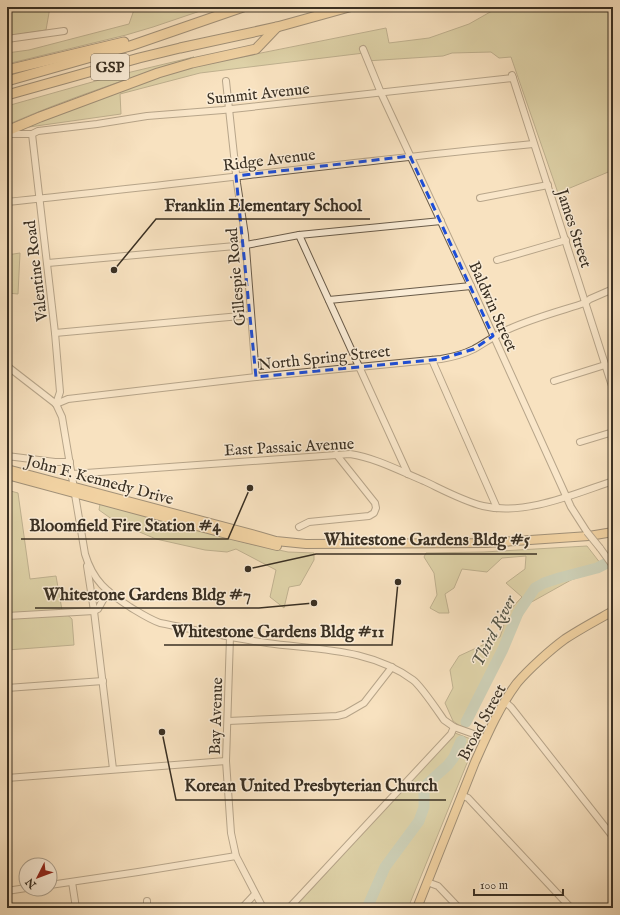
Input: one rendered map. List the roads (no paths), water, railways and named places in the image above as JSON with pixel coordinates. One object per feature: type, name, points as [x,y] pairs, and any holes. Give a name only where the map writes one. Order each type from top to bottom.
[{"type":"highway","name":"GSP","points":[[7,81],[93,57],[243,7]]},
{"type":"highway","name":"GSP","points":[[7,95],[173,50],[277,27],[349,7]]},
{"type":"highway","points":[[7,133],[40,116],[158,73],[192,63],[256,49],[277,27]]},
{"type":"highway","points":[[7,70],[174,30]]},
{"type":"main road","name":"John F. Kennedy Drive","points":[[7,469],[257,542],[291,548],[321,550],[486,548],[589,542],[613,538]]},
{"type":"main road","name":"John F. Kennedy Drive","points":[[7,475],[292,543],[486,543],[582,537],[613,532]]},
{"type":"main road","name":"Broad Street","points":[[417,908],[485,738],[504,702],[518,682],[549,652],[565,639],[613,611]]},
{"type":"street","points":[[7,39],[64,31]]},
{"type":"street","name":"Baldwin Street","points":[[363,50],[381,93],[471,286],[566,497],[576,517],[613,566]]},
{"type":"street","name":"Summit Avenue","points":[[7,133],[32,134],[38,131],[147,116],[381,93],[512,77]]},
{"type":"street","name":"James Street","points":[[512,77],[566,240],[613,390]]},
{"type":"street","name":"Gillespie Road","points":[[226,81],[236,176],[246,245],[256,377]]},
{"type":"street","name":"Valentine Road","points":[[32,134],[55,332],[60,392],[56,404]]},
{"type":"street","name":"Ridge Avenue","points":[[7,202],[410,156],[533,144]]},
{"type":"street","points":[[480,198],[548,185]]},
{"type":"street","points":[[48,263],[246,245],[299,235],[441,221]]},
{"type":"street","points":[[299,235],[408,474]]},
{"type":"street","points":[[498,260],[566,240]]},
{"type":"street","points":[[329,300],[471,286]]},
{"type":"street","name":"North Spring Street","points":[[56,404],[68,399],[256,377],[432,360],[456,356],[474,349],[493,336],[530,320],[585,303],[590,299],[613,289]]},
{"type":"street","points":[[55,332],[251,315]]},
{"type":"street","points":[[432,360],[497,508]]},
{"type":"street","points":[[7,366],[56,404],[62,417],[94,611],[113,769]]},
{"type":"street","points":[[554,381],[605,366]]},
{"type":"street","points":[[580,442],[613,432]]},
{"type":"street","points":[[298,527],[309,522],[369,516],[374,513],[376,508],[375,503],[336,454]]},
{"type":"street","name":"East Passaic Avenue","points":[[72,474],[350,454],[361,455],[470,502],[497,508],[514,509],[566,497],[613,482]]},
{"type":"street","points":[[7,456],[55,462],[70,462]]},
{"type":"street","points":[[85,554],[94,576],[108,591],[154,621],[230,637],[340,651],[367,657],[392,667],[414,680],[444,720],[454,728],[485,738]]},
{"type":"street","points":[[7,616],[94,611],[98,609],[108,591]]},
{"type":"street","name":"Bay Avenue","points":[[230,637],[226,761],[230,833],[236,856],[263,908]]},
{"type":"street","points":[[228,721],[337,716],[345,714],[364,703],[392,667]]},
{"type":"street","points":[[7,688],[103,681]]},
{"type":"street","points":[[504,702],[511,707],[613,837]]},
{"type":"street","points":[[289,908],[451,734],[454,728]]},
{"type":"street","points":[[7,778],[226,761]]},
{"type":"street","points":[[461,795],[468,798],[571,908]]},
{"type":"street","points":[[58,884],[236,856]]},
{"type":"street","points":[[72,882],[76,908]]},
{"type":"street","points":[[428,882],[438,886],[459,908]]},
{"type":"street","points":[[7,891],[18,889]]},
{"type":"street","points":[[242,908],[255,894]]},
{"type":"street","points":[[146,901],[147,908]]},
{"type":"waterway","name":"Third River","points":[[466,722],[503,649],[518,613],[535,588],[559,578],[597,568],[613,560]]},
{"type":"waterway","name":"Third River","points":[[367,908],[385,867],[419,821],[424,807],[424,789],[428,783],[448,765],[454,757],[461,741]]},
{"type":"place","name":"Franklin Elementary School","points":[[114,270]]},
{"type":"place","name":"Bloomfield Fire Station #4","points":[[250,488]]},
{"type":"place","name":"Whitestone Gardens Bldg #5","points":[[248,569]]},
{"type":"place","name":"Whitestone Gardens Bldg #11","points":[[398,582]]},
{"type":"place","name":"Whitestone Gardens Bldg #7","points":[[314,603]]},
{"type":"place","name":"Korean United Presbyterian Church","points":[[162,732]]}]
